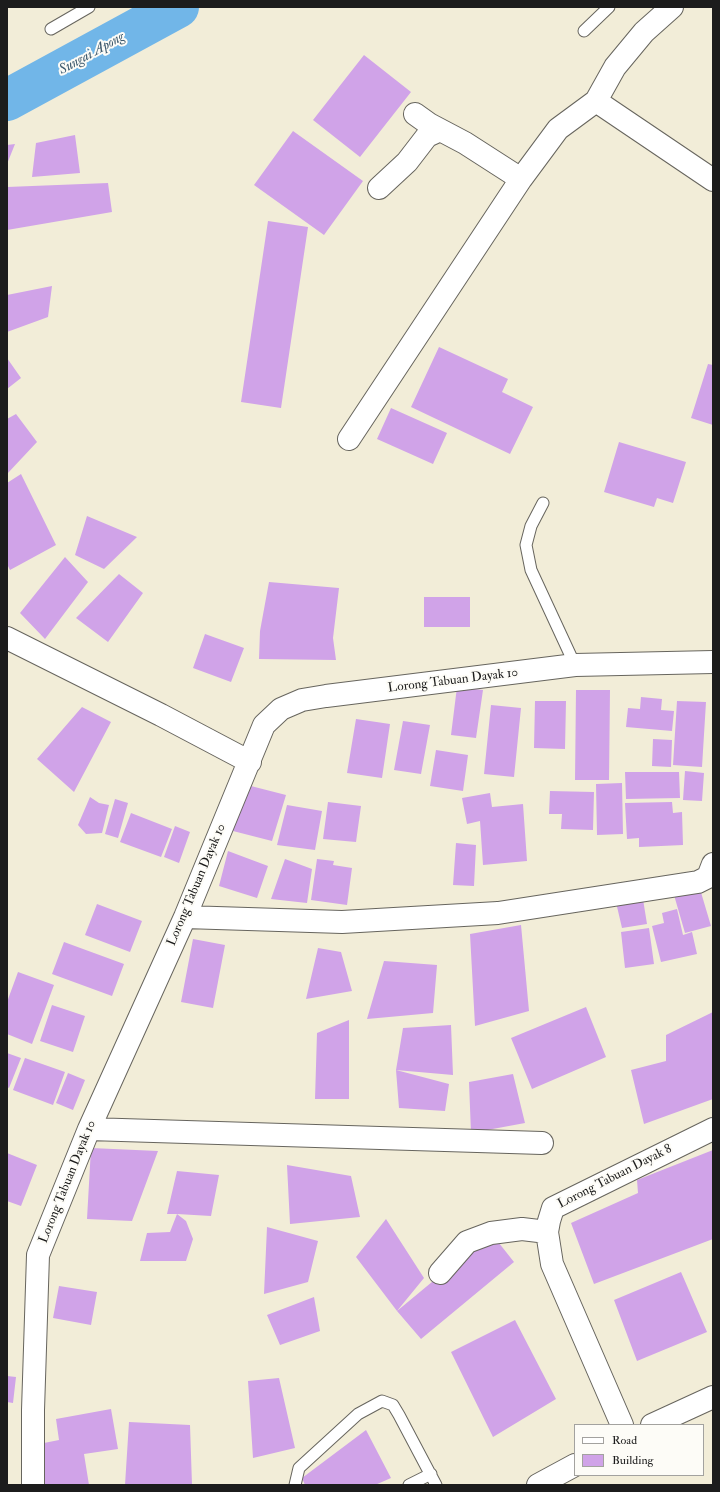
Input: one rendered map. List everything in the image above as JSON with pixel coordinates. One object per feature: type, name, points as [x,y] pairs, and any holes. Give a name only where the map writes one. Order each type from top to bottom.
[{"type":"street","points":[[349,438],[521,179],[558,129],[596,101],[615,67],[644,32],[672,7]]},
{"type":"street","points":[[596,101],[713,180]]},
{"type":"street","points":[[415,114],[429,124],[465,143],[521,179]]},
{"type":"street","points":[[379,188],[407,162],[427,136],[440,130]]},
{"type":"street","points":[[7,638],[161,715],[250,762]]},
{"type":"street","name":"Lorong Tabuan Dayak 10","points":[[33,1485],[33,1410],[38,1256],[89,1129],[185,917],[264,725],[281,709],[302,700],[575,665],[713,662]]},
{"type":"street","points":[[185,917],[342,922],[498,913],[698,882],[708,877],[713,864]]},
{"type":"street","points":[[89,1129],[542,1143]]},
{"type":"street","name":"Lorong Tabuan Dayak 8","points":[[622,1424],[552,1264],[547,1232],[553,1208],[713,1129]]},
{"type":"street","points":[[440,1273],[467,1242],[491,1233],[522,1229],[547,1232]]},
{"type":"street","points":[[654,1424],[713,1397]]},
{"type":"street","points":[[538,1485],[574,1466]]},
{"type":"lane","points":[[51,29],[89,7]]},
{"type":"lane","points":[[584,31],[609,7]]},
{"type":"lane","points":[[543,503],[531,526],[526,545],[531,570],[575,665]]},
{"type":"lane","points":[[295,1485],[299,1468],[358,1414],[382,1401],[393,1405],[436,1485]]},
{"type":"lane","points":[[409,1485],[431,1474]]},
{"type":"building","points":[[364,55],[411,92],[360,157],[313,120]]},
{"type":"building","points":[[293,131],[363,181],[324,235],[254,185]]},
{"type":"building","points":[[75,135],[80,173],[32,177],[36,143]]},
{"type":"building","points":[[15,144],[7,164],[7,145]]},
{"type":"building","points":[[108,183],[112,212],[7,230],[7,187]]},
{"type":"building","points":[[268,221],[308,227],[281,408],[241,402]]},
{"type":"building","points":[[52,286],[48,317],[7,332],[7,295]]},
{"type":"building","points":[[439,347],[508,379],[502,392],[533,407],[510,454],[411,407]]},
{"type":"building","points":[[7,358],[21,378],[7,389]]},
{"type":"building","points":[[708,364],[713,365],[713,425],[691,418]]},
{"type":"building","points":[[391,408],[447,433],[433,464],[377,439]]},
{"type":"building","points":[[16,414],[37,442],[7,474],[7,419]]},
{"type":"building","points":[[619,442],[686,462],[673,503],[657,498],[654,507],[604,492]]},
{"type":"building","points":[[21,474],[56,545],[10,570],[7,564],[7,483]]},
{"type":"building","points":[[87,516],[137,537],[104,569],[75,555]]},
{"type":"building","points":[[65,557],[88,582],[45,639],[20,613]]},
{"type":"building","points":[[119,574],[143,593],[108,642],[76,618]]},
{"type":"building","points":[[269,582],[339,588],[333,638],[336,660],[259,659],[260,631]]},
{"type":"building","points":[[424,597],[470,597],[470,627],[424,627]]},
{"type":"building","points":[[205,634],[244,648],[231,682],[193,668]]},
{"type":"building","points":[[457,687],[483,690],[476,738],[451,735]]},
{"type":"building","points":[[576,690],[610,690],[609,780],[575,780]]},
{"type":"building","points":[[641,697],[662,699],[661,710],[674,711],[672,731],[626,727],[628,708],[640,709]]},
{"type":"building","points":[[535,701],[566,701],[565,749],[534,748]]},
{"type":"building","points":[[677,701],[706,702],[702,767],[673,765]]},
{"type":"building","points":[[491,705],[521,708],[514,777],[484,774]]},
{"type":"building","points":[[82,707],[111,722],[74,792],[37,759]]},
{"type":"building","points":[[356,719],[390,724],[382,778],[347,773]]},
{"type":"building","points":[[403,721],[430,725],[421,774],[394,770]]},
{"type":"building","points":[[653,739],[672,740],[671,767],[652,766]]},
{"type":"building","points":[[436,750],[468,755],[463,791],[430,786]]},
{"type":"building","points":[[685,771],[704,773],[702,801],[683,800]]},
{"type":"building","points":[[625,772],[679,772],[680,798],[626,799]]},
{"type":"building","points":[[622,783],[623,834],[597,835],[596,784]]},
{"type":"building","points":[[247,785],[286,795],[272,841],[233,831]]},
{"type":"building","points":[[550,791],[594,792],[593,830],[561,829],[562,814],[549,814]]},
{"type":"building","points":[[490,793],[492,807],[523,804],[527,861],[483,865],[480,821],[467,824],[462,798]]},
{"type":"building","points":[[90,797],[99,803],[109,805],[102,833],[86,834],[78,825]]},
{"type":"building","points":[[115,799],[128,803],[118,838],[105,834]]},
{"type":"building","points":[[328,802],[361,806],[356,842],[323,839]]},
{"type":"building","points":[[672,802],[673,813],[682,812],[683,845],[639,847],[639,838],[627,839],[625,803]]},
{"type":"building","points":[[287,805],[322,811],[315,850],[277,845]]},
{"type":"building","points":[[131,813],[172,829],[161,857],[120,842]]},
{"type":"building","points":[[175,826],[190,832],[179,863],[164,857]]},
{"type":"building","points":[[456,843],[476,845],[474,886],[453,885]]},
{"type":"building","points":[[228,851],[268,866],[257,898],[219,886]]},
{"type":"building","points":[[285,859],[312,869],[307,903],[271,899]]},
{"type":"building","points":[[317,859],[334,861],[333,865],[352,868],[347,905],[311,900]]},
{"type":"building","points":[[700,889],[711,926],[685,933],[674,895]]},
{"type":"building","points":[[642,893],[647,924],[622,928],[615,898]]},
{"type":"building","points":[[97,904],[142,921],[130,952],[85,935]]},
{"type":"building","points":[[677,909],[683,935],[692,932],[697,954],[661,962],[652,926],[664,923],[662,913]]},
{"type":"building","points":[[521,925],[529,1011],[475,1026],[470,934]]},
{"type":"building","points":[[649,928],[654,964],[625,968],[621,932]]},
{"type":"building","points":[[193,939],[225,945],[213,1008],[181,1002]]},
{"type":"building","points":[[64,942],[124,964],[112,996],[52,974]]},
{"type":"building","points":[[318,948],[341,952],[352,991],[306,999]]},
{"type":"building","points":[[384,961],[437,965],[433,1013],[367,1019]]},
{"type":"building","points":[[18,972],[54,985],[32,1044],[7,1034],[7,1002]]},
{"type":"building","points":[[52,1005],[85,1016],[73,1052],[40,1041]]},
{"type":"building","points":[[586,1007],[606,1057],[532,1089],[511,1038]]},
{"type":"building","points":[[713,1012],[713,1099],[644,1124],[631,1070],[666,1061],[666,1035]]},
{"type":"building","points":[[349,1020],[349,1099],[315,1099],[317,1033]]},
{"type":"building","points":[[451,1025],[453,1075],[396,1070],[403,1028]]},
{"type":"building","points":[[7,1053],[21,1058],[9,1088],[7,1087]]},
{"type":"building","points":[[25,1058],[65,1072],[53,1105],[13,1090]]},
{"type":"building","points":[[396,1070],[449,1084],[445,1111],[399,1108]]},
{"type":"building","points":[[68,1073],[85,1080],[73,1110],[56,1103]]},
{"type":"building","points":[[513,1074],[525,1123],[471,1133],[469,1082]]},
{"type":"building","points":[[91,1148],[158,1151],[132,1221],[87,1219]]},
{"type":"building","points":[[713,1150],[713,1239],[594,1284],[571,1223],[638,1193],[637,1180]]},
{"type":"building","points":[[7,1153],[37,1165],[21,1206],[7,1201]]},
{"type":"building","points":[[287,1165],[351,1176],[360,1217],[290,1224]]},
{"type":"building","points":[[177,1171],[219,1175],[211,1216],[167,1214]]},
{"type":"building","points":[[177,1214],[186,1221],[193,1239],[186,1261],[140,1261],[147,1233],[170,1232]]},
{"type":"building","points":[[386,1219],[424,1278],[397,1311],[356,1257]]},
{"type":"building","points":[[267,1227],[318,1241],[308,1282],[264,1294]]},
{"type":"building","points":[[491,1233],[514,1262],[421,1339],[397,1311]]},
{"type":"building","points":[[681,1272],[707,1332],[637,1361],[614,1300]]},
{"type":"building","points":[[59,1286],[97,1292],[91,1325],[53,1318]]},
{"type":"building","points":[[314,1297],[320,1331],[280,1345],[267,1315]]},
{"type":"building","points":[[515,1320],[556,1399],[493,1437],[451,1352]]},
{"type":"building","points":[[7,1376],[16,1377],[13,1403],[7,1402]]},
{"type":"building","points":[[279,1378],[295,1448],[253,1458],[248,1381]]},
{"type":"building","points":[[111,1409],[118,1449],[84,1454],[89,1485],[45,1485],[39,1444],[59,1440],[56,1419]]},
{"type":"building","points":[[129,1422],[190,1425],[192,1485],[125,1485]]},
{"type":"building","points":[[366,1430],[391,1478],[375,1485],[305,1485],[302,1478]]},
{"type":"waterway","name":"Sungai Apong","points":[[7,100],[178,7]]}]
